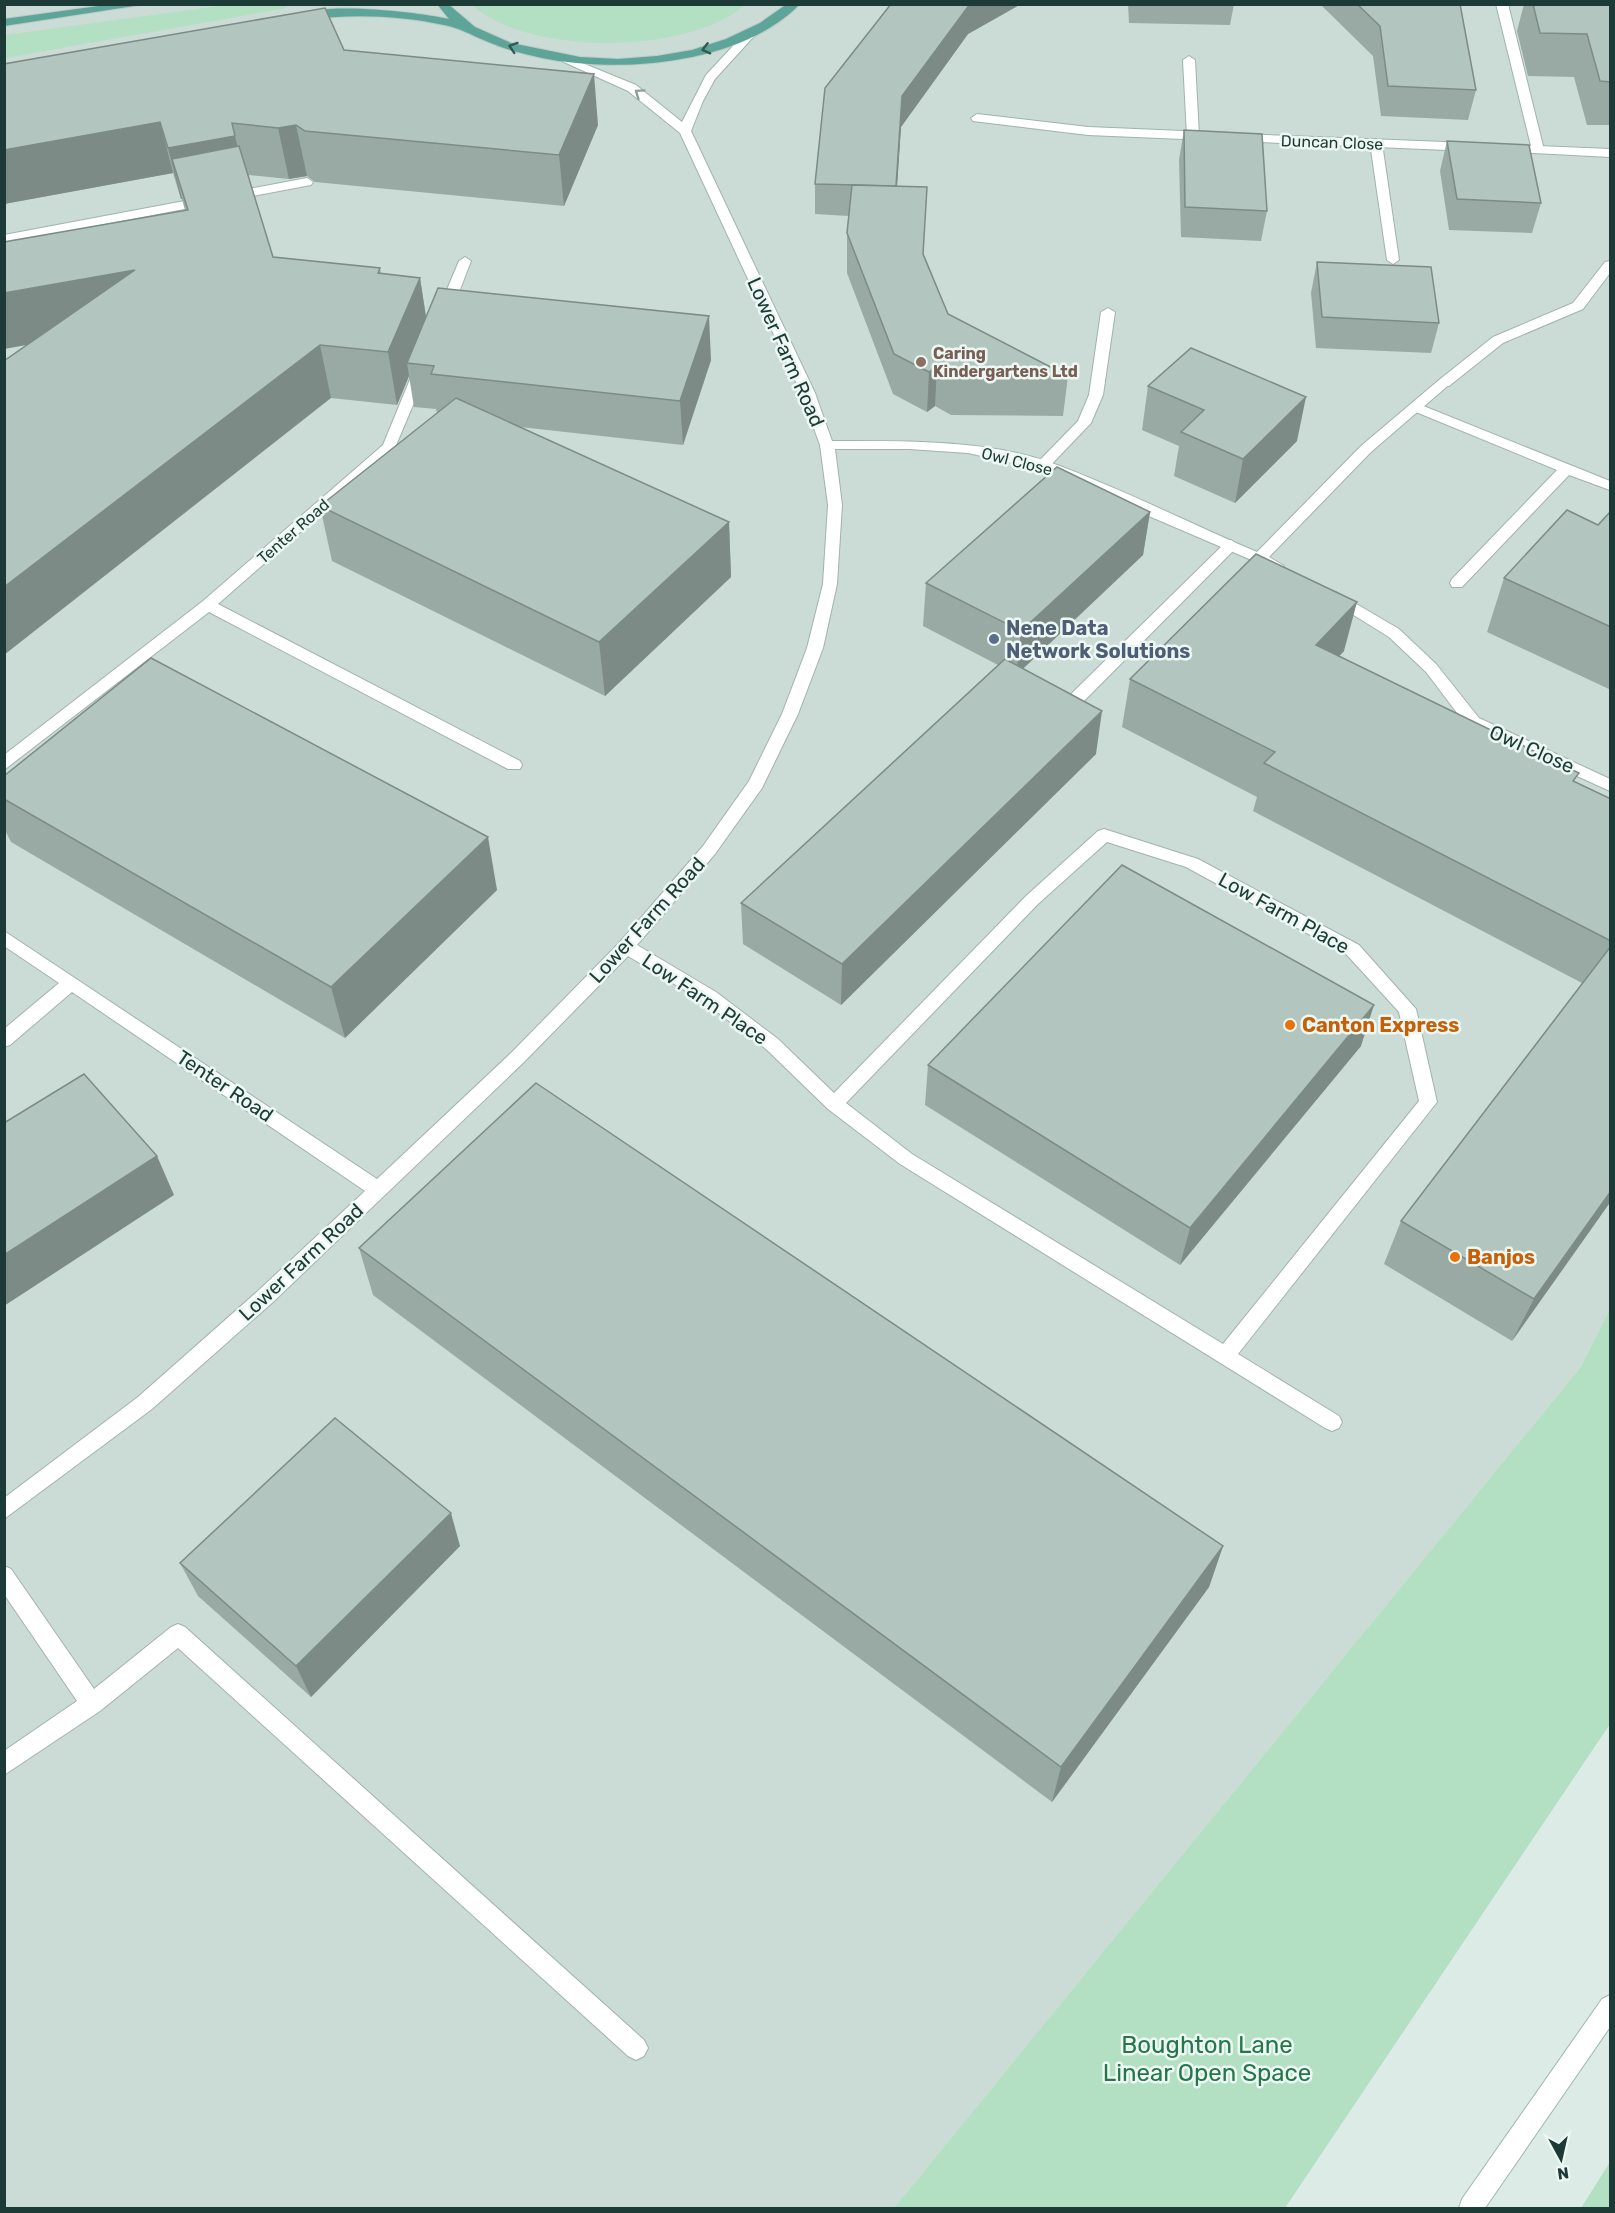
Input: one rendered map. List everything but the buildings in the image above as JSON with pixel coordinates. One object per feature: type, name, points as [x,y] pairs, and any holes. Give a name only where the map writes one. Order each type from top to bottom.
[{"type":"main road","points":[[4,23],[142,4]]},
{"type":"main road","points":[[442,4],[466,26]]},
{"type":"main road","points":[[288,20],[366,12],[411,14],[466,26],[503,44],[561,58],[630,61],[680,56],[717,46],[750,34],[775,21],[795,4]]},
{"type":"street","points":[[1502,4],[1538,150]]},
{"type":"street","points":[[561,58],[632,88],[685,131],[696,97],[707,79],[719,63],[750,34]]},
{"type":"street","points":[[1190,60],[1193,136]]},
{"type":"street","name":"Duncan Close","points":[[977,118],[1088,131],[1611,153]]},
{"type":"street","name":"Lower Farm Road","points":[[4,1510],[145,1403],[266,1296],[518,1057],[626,946],[709,850],[756,784],[790,714],[815,648],[830,584],[835,505],[827,445],[808,393],[685,131]]},
{"type":"street","points":[[1376,143],[1393,260]]},
{"type":"street","points":[[4,239],[307,182]]},
{"type":"street","points":[[439,326],[465,261]]},
{"type":"street","points":[[1260,558],[1366,449],[1444,383],[1498,340],[1578,306],[1611,265]]},
{"type":"street","points":[[1043,465],[1084,423],[1096,395],[1108,312]]},
{"type":"street","name":"Tenter Road","points":[[4,764],[208,605],[389,447],[426,358]]},
{"type":"street","points":[[1416,407],[1611,486]]},
{"type":"street","name":"Owl Close","points":[[827,445],[909,445],[968,449],[1043,465],[1231,545],[1291,574]]},
{"type":"street","points":[[1457,584],[1567,468]]},
{"type":"street","points":[[1074,702],[1231,545]]},
{"type":"street","name":"Owl Close","points":[[1322,590],[1394,633],[1431,668],[1473,722],[1611,785]]},
{"type":"street","points":[[208,605],[514,765]]},
{"type":"street","name":"Low Farm Place","points":[[834,1104],[1032,900],[1104,835],[1192,863],[1353,950],[1407,1009],[1428,1102],[1226,1355]]},
{"type":"street","name":"Tenter Road","points":[[4,938],[378,1190]]},
{"type":"street","name":"Low Farm Place","points":[[626,946],[710,997],[772,1044],[834,1104],[906,1159],[1332,1422]]},
{"type":"street","points":[[4,1040],[71,983]]},
{"type":"street","points":[[4,1576],[92,1704]]},
{"type":"street","points":[[4,1764],[92,1704],[178,1634],[636,2049]]},
{"type":"street","points":[[1471,2208],[1611,2007]]},
{"type":"shaded area","points":[[5,5],[1610,5],[1610,1309],[1580,1368],[894,2208],[5,2208]]},
{"type":"green space","points":[[227,5],[286,5],[287,8],[5,58],[5,35]]},
{"type":"green space","points":[[472,5],[745,5],[719,21],[686,33],[648,40],[608,43],[568,41],[531,34],[498,22]]},
{"type":"green space","name":"Boughton Lane Linear Open Space","points":[[1610,1309],[1610,1724],[1285,2208],[894,2208],[1580,1368]]},
{"type":"green space","points":[[1610,2162],[1610,2208],[1581,2208]]},
{"type":"place","name":"Caring Kindergartens Ltd","points":[[921,362]]},
{"type":"place","name":"Nene Data Network Solutions","points":[[994,639]]},
{"type":"place","name":"Canton Express","points":[[1290,1025]]},
{"type":"place","name":"Banjos","points":[[1455,1257]]}]
